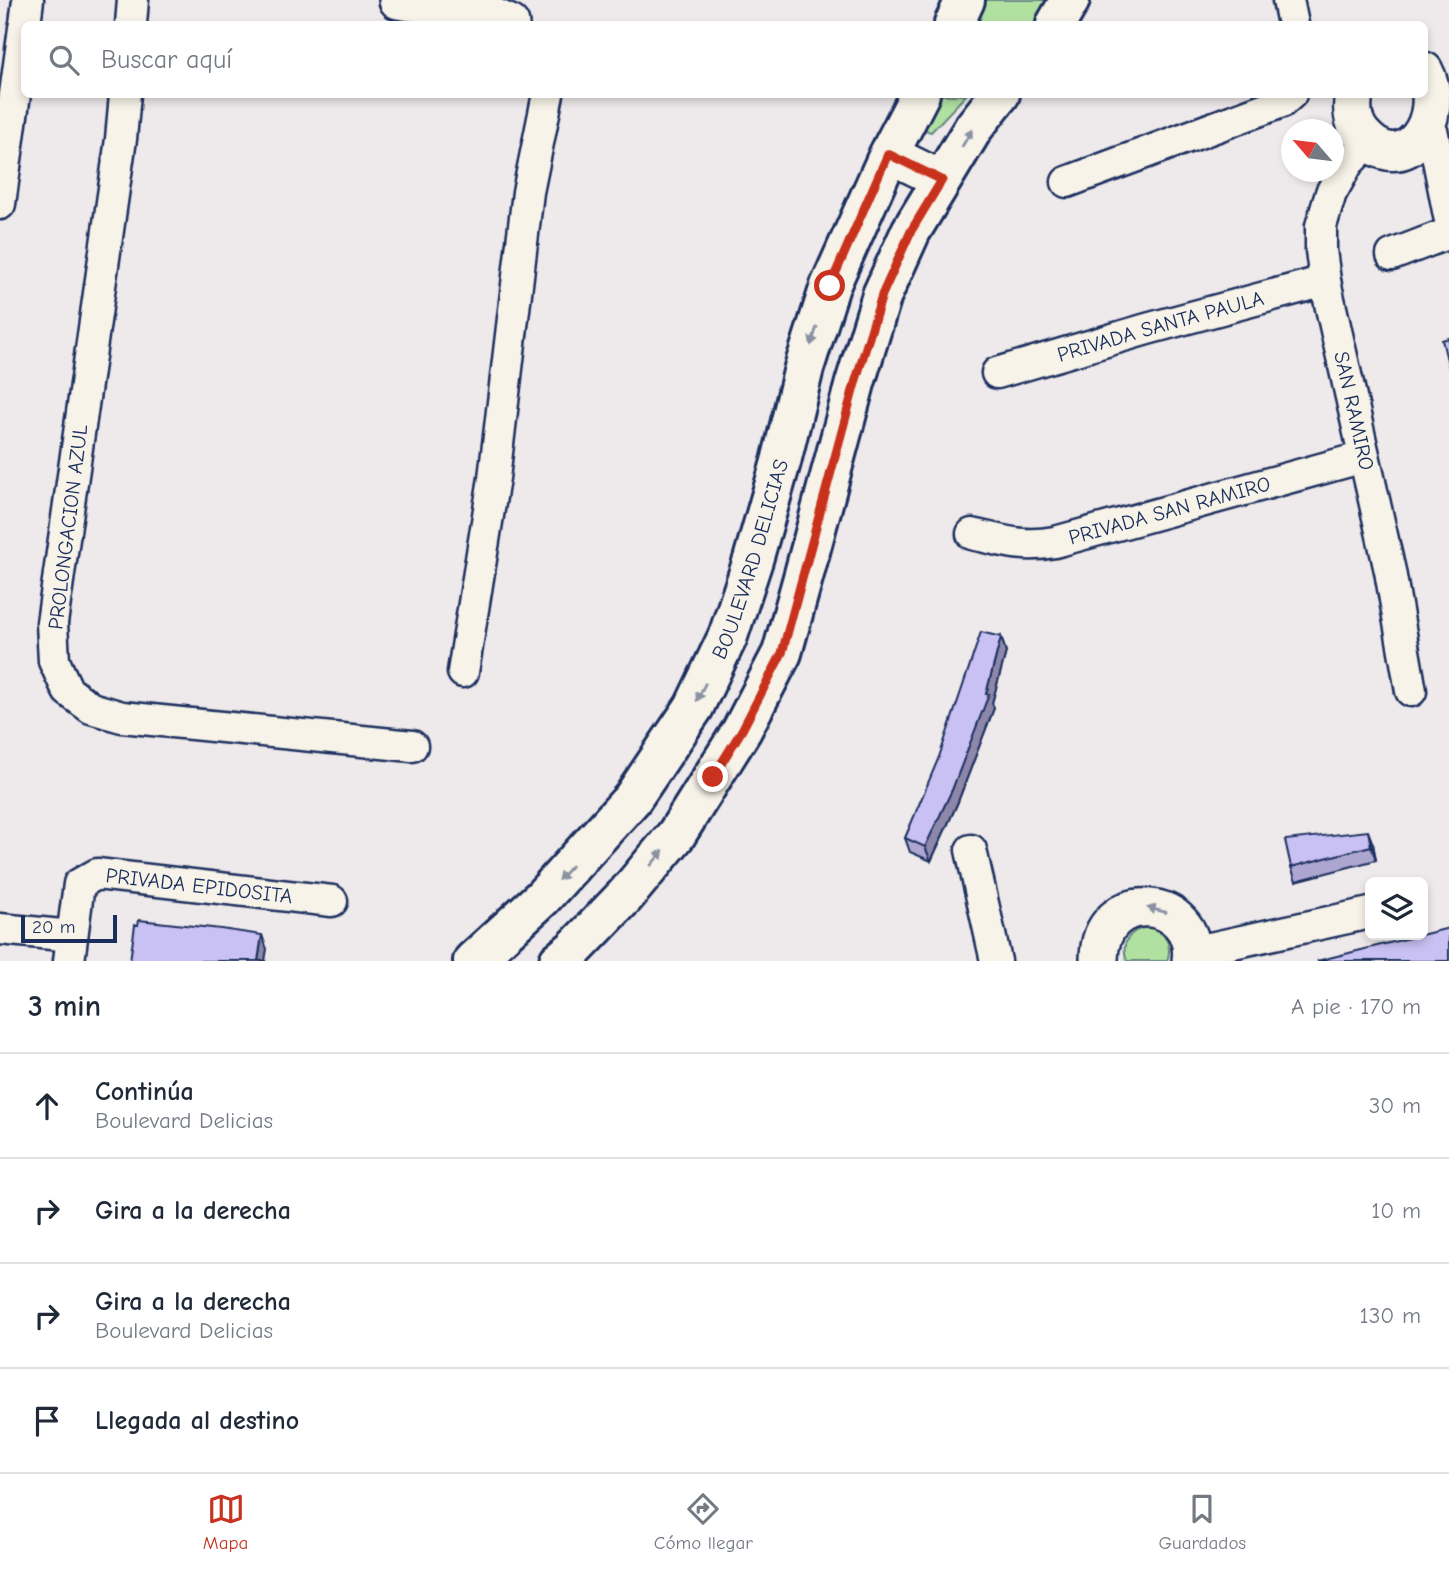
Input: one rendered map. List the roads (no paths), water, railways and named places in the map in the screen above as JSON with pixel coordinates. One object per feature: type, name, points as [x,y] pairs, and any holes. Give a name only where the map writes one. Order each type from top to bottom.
[{"type":"main road","points":[[955,21],[965,0]]},
{"type":"main road","points":[[1058,21],[1070,0]]},
{"type":"main road","name":"BOULEVARD DELICIAS","points":[[473,961],[542,898],[632,799],[694,707],[728,636],[749,573],[781,462],[804,368],[830,286],[888,154],[918,98]]},
{"type":"main road","points":[[559,961],[626,895],[676,835],[742,730],[782,653],[855,383],[882,295],[911,231],[974,127],[997,98]]},
{"type":"street","points":[[26,21],[28,0]]},
{"type":"street","points":[[131,21],[134,0]]},
{"type":"street","points":[[398,0],[484,13],[503,21]]},
{"type":"street","points":[[1288,0],[1292,21]]},
{"type":"street","points":[[0,204],[21,54]]},
{"type":"street","points":[[1353,98],[1353,118],[1359,131],[1369,142],[1381,149],[1395,152],[1409,150],[1422,144],[1433,134],[1439,122],[1443,108],[1438,85]]},
{"type":"street","name":"PROLONGACION AZUL","points":[[125,98],[52,623],[54,661],[68,691],[91,708],[122,718],[412,746]]},
{"type":"street","points":[[463,672],[494,478],[528,192],[547,98]]},
{"type":"street","points":[[1067,182],[1287,98]]},
{"type":"street","points":[[1433,134],[1449,216]]},
{"type":"street","name":"SAN RAMIRO","points":[[1369,142],[1348,163],[1331,193],[1321,226],[1321,250],[1325,281],[1390,572],[1411,691]]},
{"type":"street","points":[[888,154],[942,180]]},
{"type":"street","points":[[1392,255],[1449,233]]},
{"type":"street","name":"PRIVADA SANTA PAULA","points":[[997,373],[1325,281]]},
{"type":"street","name":"PRIVADA SAN RAMIRO","points":[[972,534],[1019,545],[1036,545],[1364,457]]},
{"type":"street","points":[[971,850],[996,961]]},
{"type":"street","name":"PRIVADA EPIDOSITA","points":[[0,929],[71,949],[79,884],[97,874],[332,901]]},
{"type":"street","points":[[1099,961],[1101,940],[1113,920],[1126,911],[1141,907],[1156,908],[1170,914],[1181,924],[1189,937],[1191,957],[1365,913]]}]
